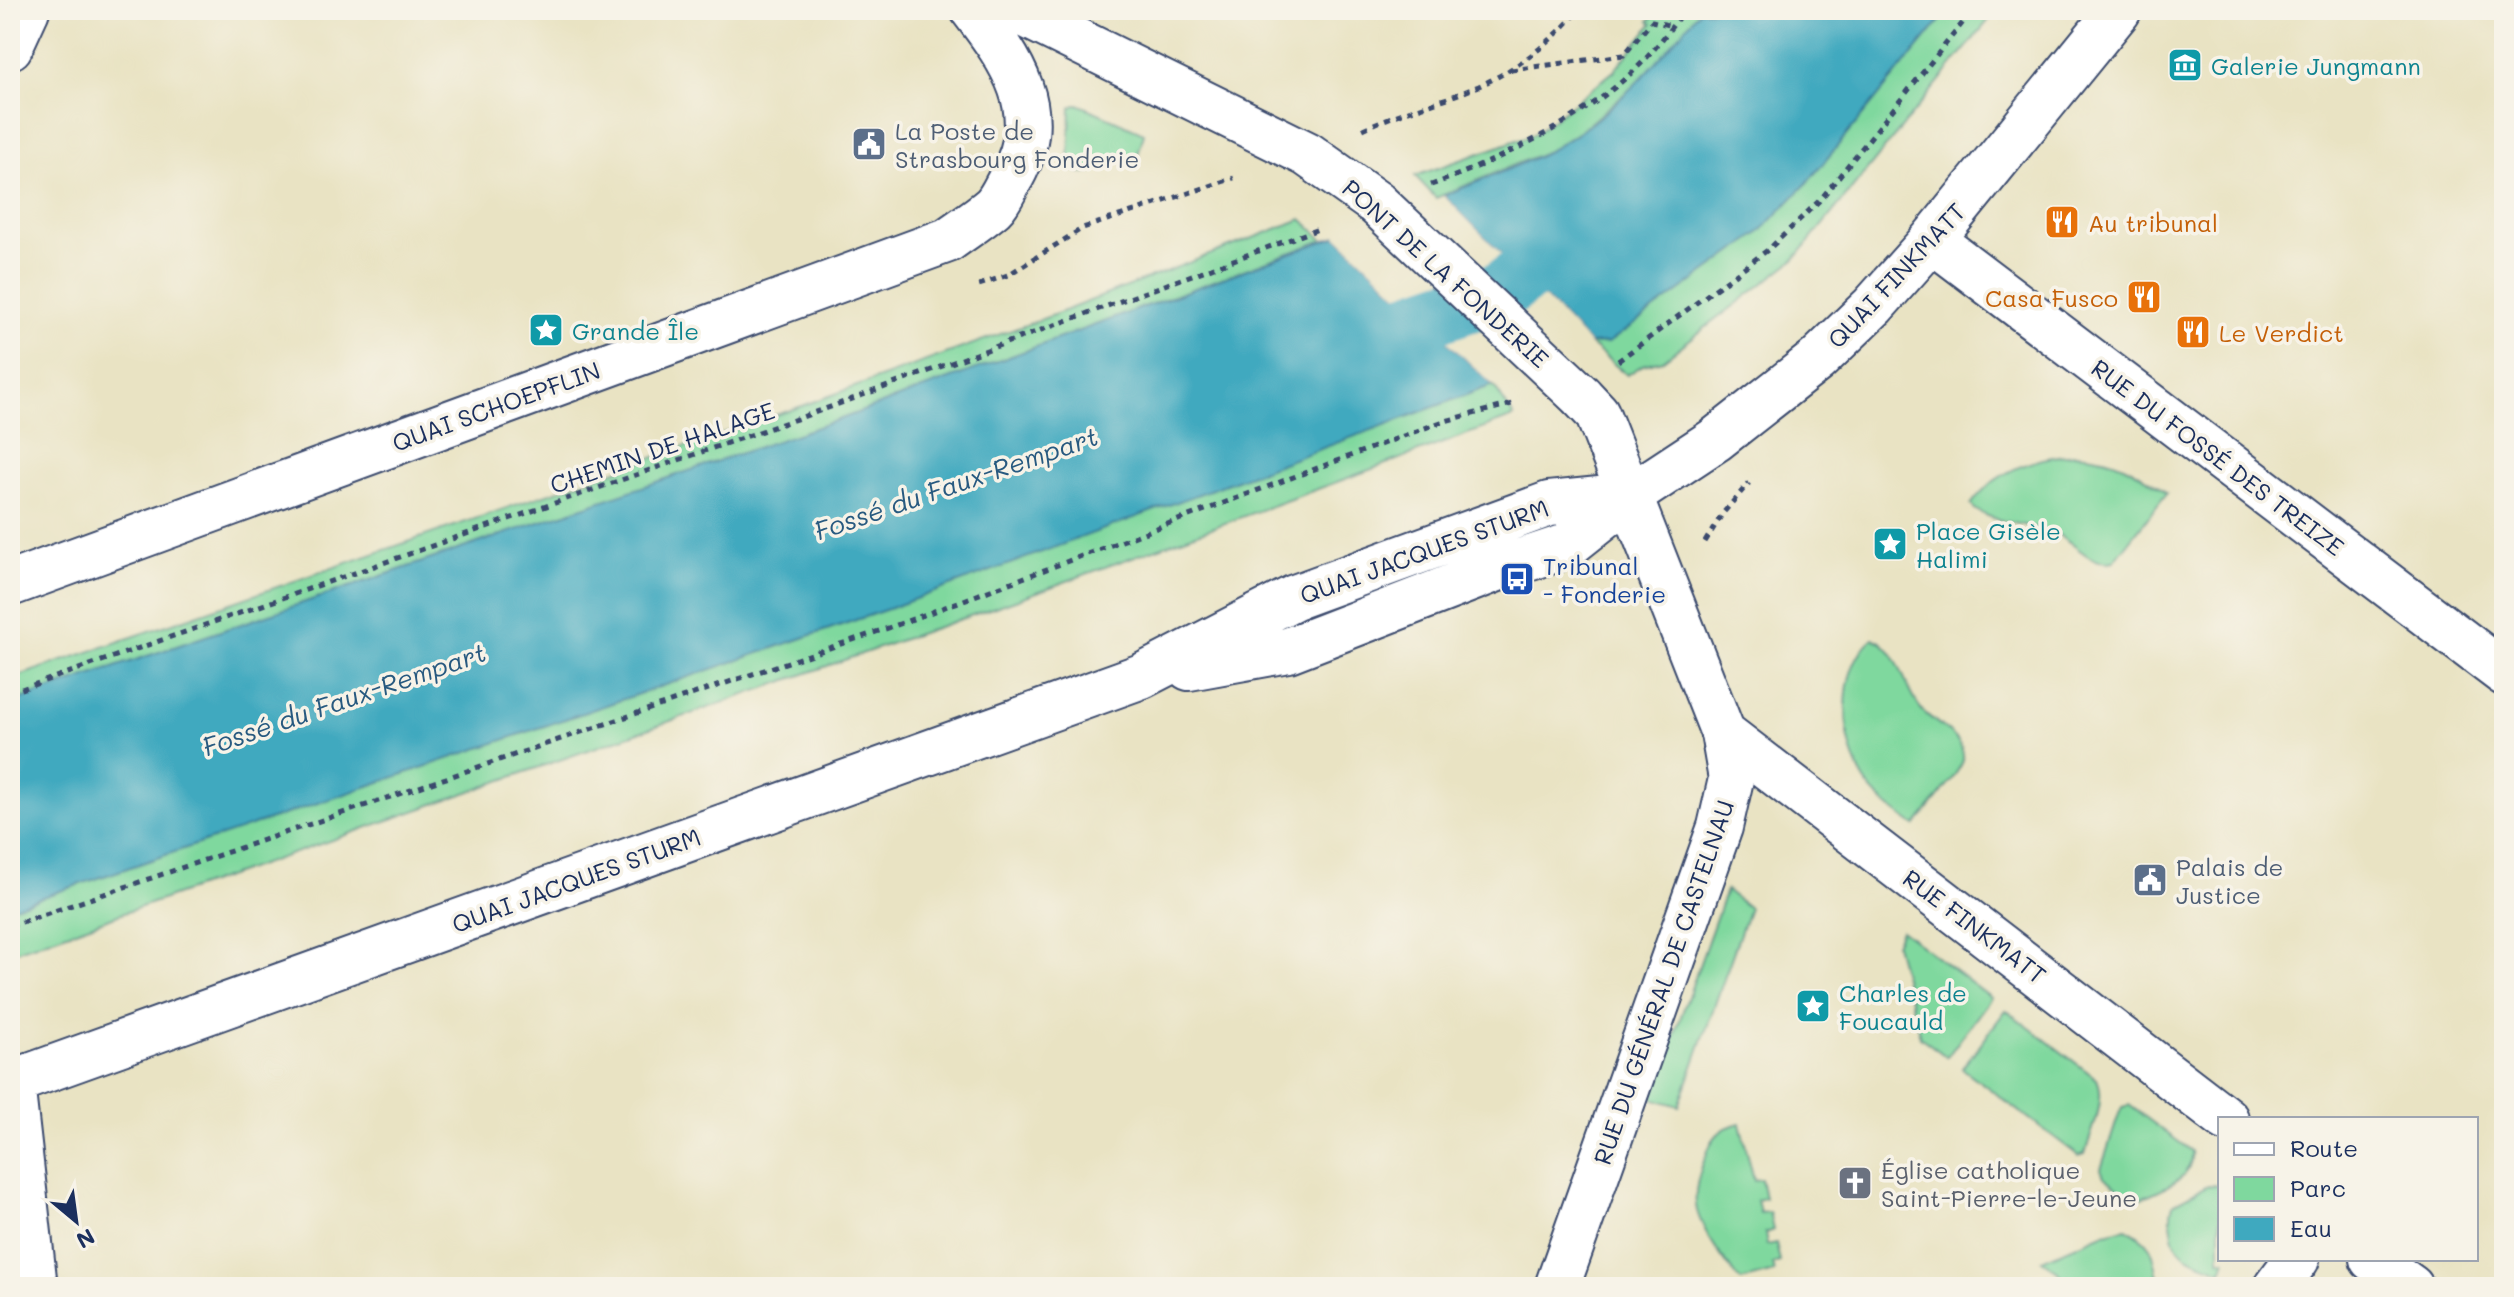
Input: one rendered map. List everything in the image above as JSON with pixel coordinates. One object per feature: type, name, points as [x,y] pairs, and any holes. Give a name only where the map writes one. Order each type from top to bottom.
[{"type":"street","points":[[10,47],[27,10]]},
{"type":"street","name":"QUAI SCHOEPFLIN","points":[[10,584],[948,240],[995,205],[1020,161],[1029,118],[1021,84],[1002,48],[973,10]]},
{"type":"street","name":"PONT DE LA FONDERIE","points":[[1015,10],[1307,154],[1376,203],[1597,413],[1630,496]]},
{"type":"street","name":"QUAI FINKMATT","points":[[1630,496],[1715,440],[1817,360],[1873,306],[1932,240],[2119,10]]},
{"type":"street","name":"RUE DU FOSSÉ DES TREIZE","points":[[1932,240],[2504,673]]},
{"type":"street","name":"QUAI JACQUES STURM","points":[[11,1083],[1142,676],[1288,650],[1497,569],[1567,546],[1630,496]]},
{"type":"street","name":"RUE DU GÉNÉRAL DE CASTELNAU","points":[[1557,1287],[1720,827],[1731,779],[1723,733],[1630,496]]},
{"type":"street","name":"RUE FINKMATT","points":[[1723,733],[2223,1117]]},
{"type":"street","points":[[11,1083],[35,1287]]},
{"type":"street","points":[[2276,1287],[2296,1261]]},
{"type":"street","points":[[2375,1261],[2411,1287]]},
{"type":"path","points":[[1307,154],[1377,122],[1475,88],[1510,70],[1560,32],[1579,10]]},
{"type":"path","points":[[1439,182],[1537,140],[1569,119],[1625,78],[1649,55],[1684,10]]},
{"type":"path","points":[[1613,364],[1769,249],[1820,200],[1973,10]]},
{"type":"path","points":[[1510,70],[1624,55],[1652,21],[1672,26]]},
{"type":"path","name":"CHEMIN DE HALAGE","points":[[10,693],[822,410],[1323,227]]},
{"type":"path","points":[[10,926],[894,626],[1441,422],[1508,405]]},
{"type":"green space","points":[[1658,10],[1700,10],[1650,72],[1580,131],[1552,149],[1436,198],[1415,176],[1534,134],[1614,71],[1652,24],[1649,21]]},
{"type":"green space","points":[[1949,10],[1997,10],[1795,259],[1663,360],[1643,365],[1627,375],[1590,344],[1608,343],[1758,234],[1807,183]]},
{"type":"green space","points":[[1078,104],[1144,133],[1138,155],[1085,174],[1074,171],[1069,161],[1071,107]]},
{"type":"green space","points":[[1302,219],[1324,240],[841,419],[10,703],[10,679],[791,410],[1056,314]]},
{"type":"green space","points":[[1493,385],[1514,417],[1018,599],[10,953],[10,908],[888,609]]},
{"type":"green space","points":[[2075,454],[2124,465],[2167,493],[2114,561],[2105,562],[2089,557],[2054,533],[1997,519],[1977,511],[1971,505],[1991,483],[2017,468],[2046,458]]},
{"type":"green space","points":[[1873,638],[1889,650],[1921,709],[1954,737],[1963,751],[1963,760],[1956,774],[1915,826],[1874,793],[1856,764],[1850,746],[1846,706],[1848,686],[1861,651]]},
{"type":"green space","points":[[1726,890],[1749,908],[1679,1106],[1652,1098]]},
{"type":"green space","points":[[1901,930],[1991,998],[1947,1057],[1920,1037],[1895,944]]},
{"type":"green space","points":[[2006,1010],[2097,1079],[2099,1106],[2085,1154],[2079,1156],[1962,1068]]},
{"type":"green space","points":[[2129,1105],[2191,1151],[2191,1161],[2182,1176],[2139,1199],[2133,1199],[2104,1177],[2101,1169],[2122,1107]]},
{"type":"green space","points":[[1740,1123],[1754,1180],[1761,1179],[1765,1198],[1757,1200],[1760,1213],[1769,1212],[1773,1230],[1765,1233],[1767,1245],[1776,1243],[1780,1262],[1772,1264],[1774,1272],[1741,1281],[1707,1234],[1698,1214],[1696,1199],[1700,1174],[1711,1144],[1722,1131]]},
{"type":"green space","points":[[2208,1185],[2218,1186],[2218,1261],[2225,1261],[2222,1271],[2196,1261],[2178,1247],[2171,1225],[2173,1204]]},
{"type":"green space","points":[[2126,1228],[2149,1245],[2160,1287],[2070,1287],[2058,1271],[2042,1260],[2105,1233]]},
{"type":"water","points":[[1700,10],[1949,10],[1807,183],[1758,234],[1608,343],[1590,344],[1444,196],[1539,156],[1595,121],[1651,68]]},
{"type":"water","points":[[1337,236],[1493,385],[888,609],[10,908],[10,703],[841,419]]},
{"type":"pier","points":[[1444,196],[1590,344],[1586,346],[1517,279],[1441,198]]},
{"type":"pier","points":[[1341,234],[1497,384],[1493,385],[1337,236]]},
{"type":"waterway","name":"Fossé du Faux-Rempart","points":[[1346,344],[1502,291],[1585,229]]},
{"type":"place","name":"Galerie Jungmann","points":[[2185,65]]},
{"type":"place","name":"La Poste de Strasbourg Fonderie","points":[[869,144]]},
{"type":"place","name":"Au tribunal","points":[[2062,222]]},
{"type":"place","name":"Casa Fusco","points":[[2144,297]]},
{"type":"place","name":"Grande Île","points":[[546,330]]},
{"type":"place","name":"Le Verdict","points":[[2193,332]]},
{"type":"place","name":"Place Gisèle Halimi","points":[[1890,544]]},
{"type":"place","name":"Tribunal - Fonderie","points":[[1517,579]]},
{"type":"place","name":"Palais de Justice","points":[[2150,880]]},
{"type":"place","name":"Charles de Foucauld","points":[[1813,1006]]},
{"type":"place","name":"Église catholique Saint-Pierre-le-Jeune","points":[[1855,1183]]}]
